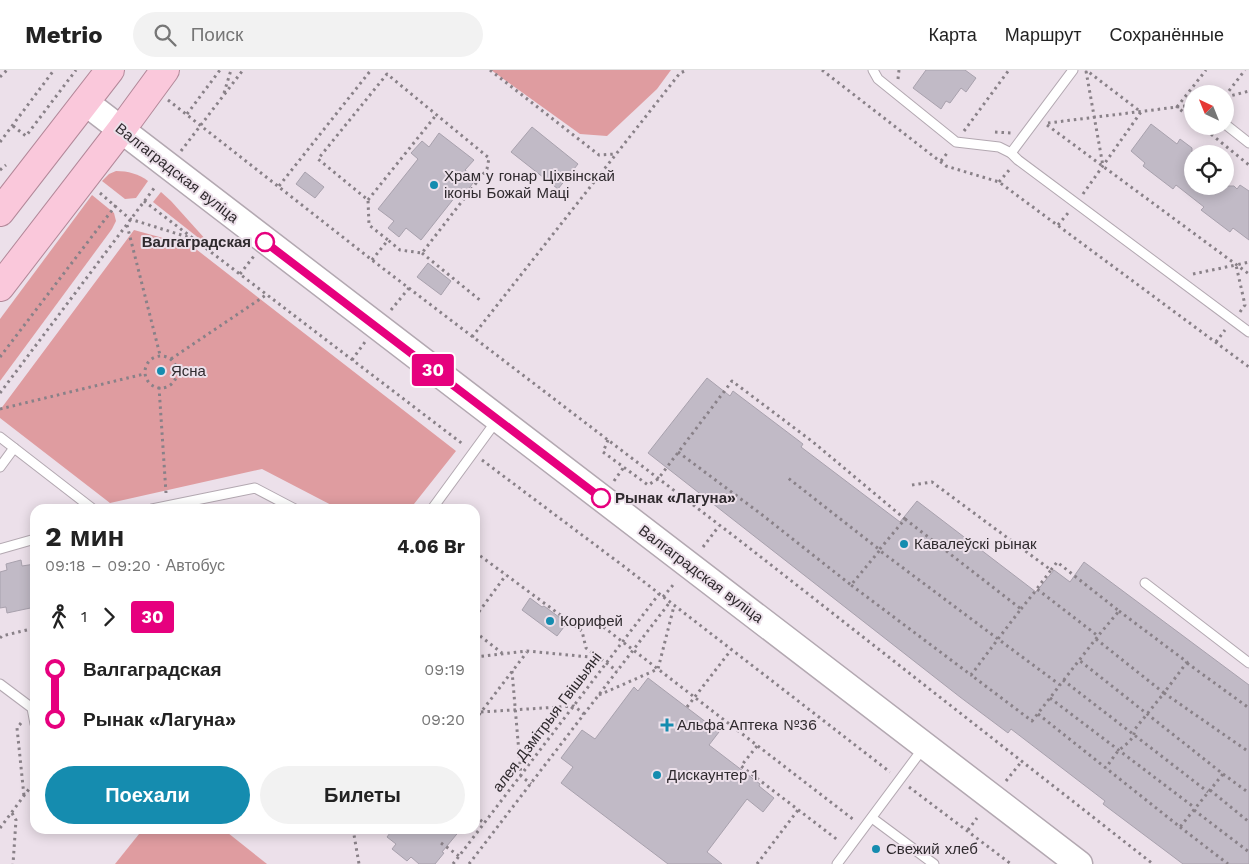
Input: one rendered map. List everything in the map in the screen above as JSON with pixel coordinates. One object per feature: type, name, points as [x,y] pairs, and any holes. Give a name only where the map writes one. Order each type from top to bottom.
[{"type":"highway","points":[[0,212],[110,70]]},
{"type":"highway","points":[[0,287],[122,130],[165,70]]},
{"type":"main road","name":"Валгаградская вуліца","points":[[85,102],[497,420],[926,745],[1079,864]]},
{"type":"lane","points":[[873,70],[878,79],[956,142],[999,147],[1011,153],[1249,332]]},
{"type":"lane","points":[[1011,153],[1072,70]]},
{"type":"lane","points":[[1234,131],[1249,143]]},
{"type":"lane","points":[[436,504],[497,420]]},
{"type":"lane","points":[[0,437],[87,504]]},
{"type":"lane","points":[[0,467],[14,448]]},
{"type":"lane","points":[[177,504],[255,488],[285,504]]},
{"type":"lane","points":[[0,549],[30,540]]},
{"type":"lane","points":[[1144,583],[1249,663]]},
{"type":"lane","points":[[0,684],[30,706]]},
{"type":"lane","points":[[837,864],[926,745]]},
{"type":"lane","points":[[872,818],[934,864]]},
{"type":"path","points":[[0,77],[7,70]]},
{"type":"path","points":[[0,142],[54,70]]},
{"type":"path","points":[[13,126],[26,136],[76,70]]},
{"type":"path","points":[[187,114],[220,70]]},
{"type":"path","points":[[223,96],[230,70]]},
{"type":"path","points":[[180,152],[243,70]]},
{"type":"path","points":[[280,186],[371,70]]},
{"type":"path","points":[[490,70],[599,155],[616,154]]},
{"type":"path","points":[[472,337],[680,73],[687,70]]},
{"type":"path","points":[[822,70],[946,166],[999,182],[1249,367]]},
{"type":"path","points":[[899,70],[898,80],[905,85]]},
{"type":"path","points":[[941,161],[1009,70]]},
{"type":"path","points":[[1080,78],[1086,70]]},
{"type":"path","points":[[1086,70],[1141,112]]},
{"type":"path","points":[[1086,70],[1104,166]]},
{"type":"path","points":[[1177,107],[1206,70]]},
{"type":"path","points":[[1234,85],[1245,70]]},
{"type":"path","points":[[368,200],[318,158],[387,74],[490,158],[487,169],[422,253]]},
{"type":"path","points":[[1234,95],[1249,91]]},
{"type":"path","points":[[167,98],[372,260],[608,440],[1154,864]]},
{"type":"path","points":[[1046,124],[1184,106]]},
{"type":"path","points":[[1177,107],[1184,113]]},
{"type":"path","points":[[1058,226],[1104,166],[1141,112]]},
{"type":"path","points":[[437,114],[368,200],[369,225],[400,250],[422,253],[481,301]]},
{"type":"path","points":[[1046,124],[1052,116]]},
{"type":"path","points":[[958,124],[965,130],[974,130]]},
{"type":"path","points":[[1046,124],[1249,274]]},
{"type":"path","points":[[993,132],[1012,133],[1029,130]]},
{"type":"path","points":[[1212,135],[1249,165]]},
{"type":"path","points":[[0,393],[155,187]]},
{"type":"path","points":[[96,190],[116,205],[130,219],[194,239]]},
{"type":"path","points":[[144,201],[1011,864]]},
{"type":"path","points":[[0,357],[116,205]]},
{"type":"path","points":[[127,224],[160,355]]},
{"type":"path","points":[[372,260],[388,240]]},
{"type":"path","points":[[1175,278],[1248,262]]},
{"type":"path","points":[[1216,342],[1245,305],[1236,265]]},
{"type":"path","points":[[172,359],[266,295]]},
{"type":"path","points":[[160,355],[172,359],[175,365],[176,377],[173,382],[159,388],[149,384],[144,374],[148,360],[160,355]]},
{"type":"path","points":[[0,409],[144,374]]},
{"type":"path","points":[[608,440],[603,452],[648,485],[658,479],[732,381],[813,442],[905,519],[1021,609]]},
{"type":"path","points":[[159,388],[167,504]]},
{"type":"path","points":[[678,452],[1032,721],[1119,611]]},
{"type":"path","points":[[788,478],[879,550],[1059,685]]},
{"type":"path","points":[[912,485],[932,482],[1051,570],[1050,572]]},
{"type":"path","points":[[852,585],[905,519]]},
{"type":"path","points":[[703,547],[719,526]]},
{"type":"path","points":[[480,556],[582,631],[586,648],[617,671]]},
{"type":"path","points":[[971,675],[1057,562],[1187,663],[1249,708]]},
{"type":"path","points":[[480,610],[506,575]]},
{"type":"path","points":[[664,597],[673,585]]},
{"type":"path","points":[[1036,590],[1164,693],[1249,752]]},
{"type":"path","name":"алея Дзмітрыя Гвішыяні","points":[[480,828],[660,594]]},
{"type":"path","name":"алея Дзмітрыя Гвішыяні","points":[[469,864],[670,602]]},
{"type":"path","points":[[658,669],[674,606]]},
{"type":"path","points":[[593,619],[864,828]]},
{"type":"path","points":[[0,638],[30,629]]},
{"type":"path","points":[[480,636],[503,654]]},
{"type":"path","points":[[687,707],[730,650]]},
{"type":"path","points":[[480,656],[527,651],[601,658]]},
{"type":"path","points":[[481,712],[527,651]]},
{"type":"path","points":[[1079,660],[1249,793]]},
{"type":"path","points":[[1106,768],[1119,750],[1125,747],[1134,736],[1135,729],[1187,663]]},
{"type":"path","points":[[598,695],[658,669]]},
{"type":"path","points":[[512,671],[520,776],[530,784]]},
{"type":"path","points":[[1063,680],[1249,822]]},
{"type":"path","points":[[1050,698],[1249,852]]},
{"type":"path","points":[[481,712],[574,706],[584,714]]},
{"type":"path","points":[[24,796],[17,728],[30,711]]},
{"type":"path","points":[[1038,714],[1228,864]]},
{"type":"path","points":[[757,746],[741,766],[848,849]]},
{"type":"path","points":[[1004,784],[1022,761]]},
{"type":"path","points":[[1180,827],[1223,774]]},
{"type":"path","points":[[0,828],[30,788]]},
{"type":"path","points":[[757,864],[798,810]]},
{"type":"path","points":[[12,812],[16,820],[13,864]]},
{"type":"path","points":[[968,830],[977,818]]},
{"type":"path","points":[[480,820],[484,823]]},
{"type":"path","points":[[354,834],[360,864]]},
{"type":"path","name":"алея Дзмітрыя Гвішыяні","points":[[453,864],[476,834]]},
{"type":"path","points":[[441,842],[459,856]]},
{"type":"shaded area","points":[[491,70],[671,70],[657,89],[607,136],[580,134]]},
{"type":"shaded area","points":[[116,171],[133,173],[148,181],[136,198],[125,199],[102,181],[109,174]]},
{"type":"shaded area","points":[[161,192],[207,241],[205,243],[153,202]]},
{"type":"shaded area","points":[[92,195],[114,213],[116,221],[0,381],[0,319]]},
{"type":"shaded area","points":[[134,230],[192,246],[456,451],[414,504],[329,504],[262,469],[110,503],[0,418],[0,410]]},
{"type":"shaded area","points":[[139,834],[229,834],[267,864],[115,864]]},
{"type":"building","points":[[926,70],[965,70],[976,78],[966,92],[961,88],[950,103],[946,101],[941,109],[913,88]]},
{"type":"building","points":[[1151,124],[1177,144],[1180,139],[1188,145],[1184,145],[1184,191],[1176,185],[1173,189],[1143,166],[1145,163],[1131,151]]},
{"type":"building","points":[[532,127],[578,164],[558,189],[511,152]]},
{"type":"building","name":"Храм у гонар Ціхвінскай іконы Божай Маці","points":[[439,133],[474,160],[465,170],[476,179],[464,195],[459,192],[421,240],[406,228],[399,237],[388,228],[394,221],[378,209],[418,159],[411,153],[422,141],[429,147]]},
{"type":"building","points":[[305,172],[324,187],[315,198],[296,184]]},
{"type":"building","points":[[1240,185],[1249,191],[1249,240],[1233,228],[1230,232],[1201,210],[1204,207],[1189,195],[1234,195],[1234,186],[1237,189]]},
{"type":"building","points":[[428,263],[451,281],[441,295],[417,277]]},
{"type":"building","name":"Кавалеўскі рынак","points":[[707,378],[730,396],[733,391],[803,444],[801,447],[900,522],[917,501],[1036,592],[1054,570],[1070,582],[1084,562],[1249,685],[1249,864],[1183,864],[1103,804],[1105,801],[1011,729],[1008,733],[960,697],[648,453]]},
{"type":"building","points":[[21,560],[22,566],[30,565],[30,608],[7,613],[6,607],[0,608],[0,572],[7,570],[6,564]]},
{"type":"building","name":"Корифей","points":[[530,598],[567,623],[557,636],[522,610]]},
{"type":"building","name":"Дискаунтер 1","points":[[648,678],[719,732],[709,745],[760,784],[759,786],[774,798],[763,812],[747,799],[707,852],[722,864],[668,864],[561,783],[573,767],[561,758],[582,730],[595,739],[634,687],[638,691]]},
{"type":"building","points":[[389,834],[457,834],[435,864],[419,864],[411,857],[407,861],[392,849],[396,844],[387,837]]},
{"type":"bus line","name":"30","points":[[265,242],[601,498]]},
{"type":"place","name":"Храм у гонар Ціхвінскай іконы Божай Маці","points":[[434,185]]},
{"type":"place","name":"Валгаградская","points":[[265,242]]},
{"type":"place","name":"Ясна","points":[[161,371]]},
{"type":"place","name":"Рынак «Лагуна»","points":[[601,498]]},
{"type":"place","name":"Кавалеўскі рынак","points":[[904,544]]},
{"type":"place","name":"Корифей","points":[[550,621]]},
{"type":"place","name":"Альфа Аптека №36","points":[[667,725]]},
{"type":"place","name":"Дискаунтер 1","points":[[657,775]]},
{"type":"place","name":"Свежий хлеб","points":[[876,849]]}]
